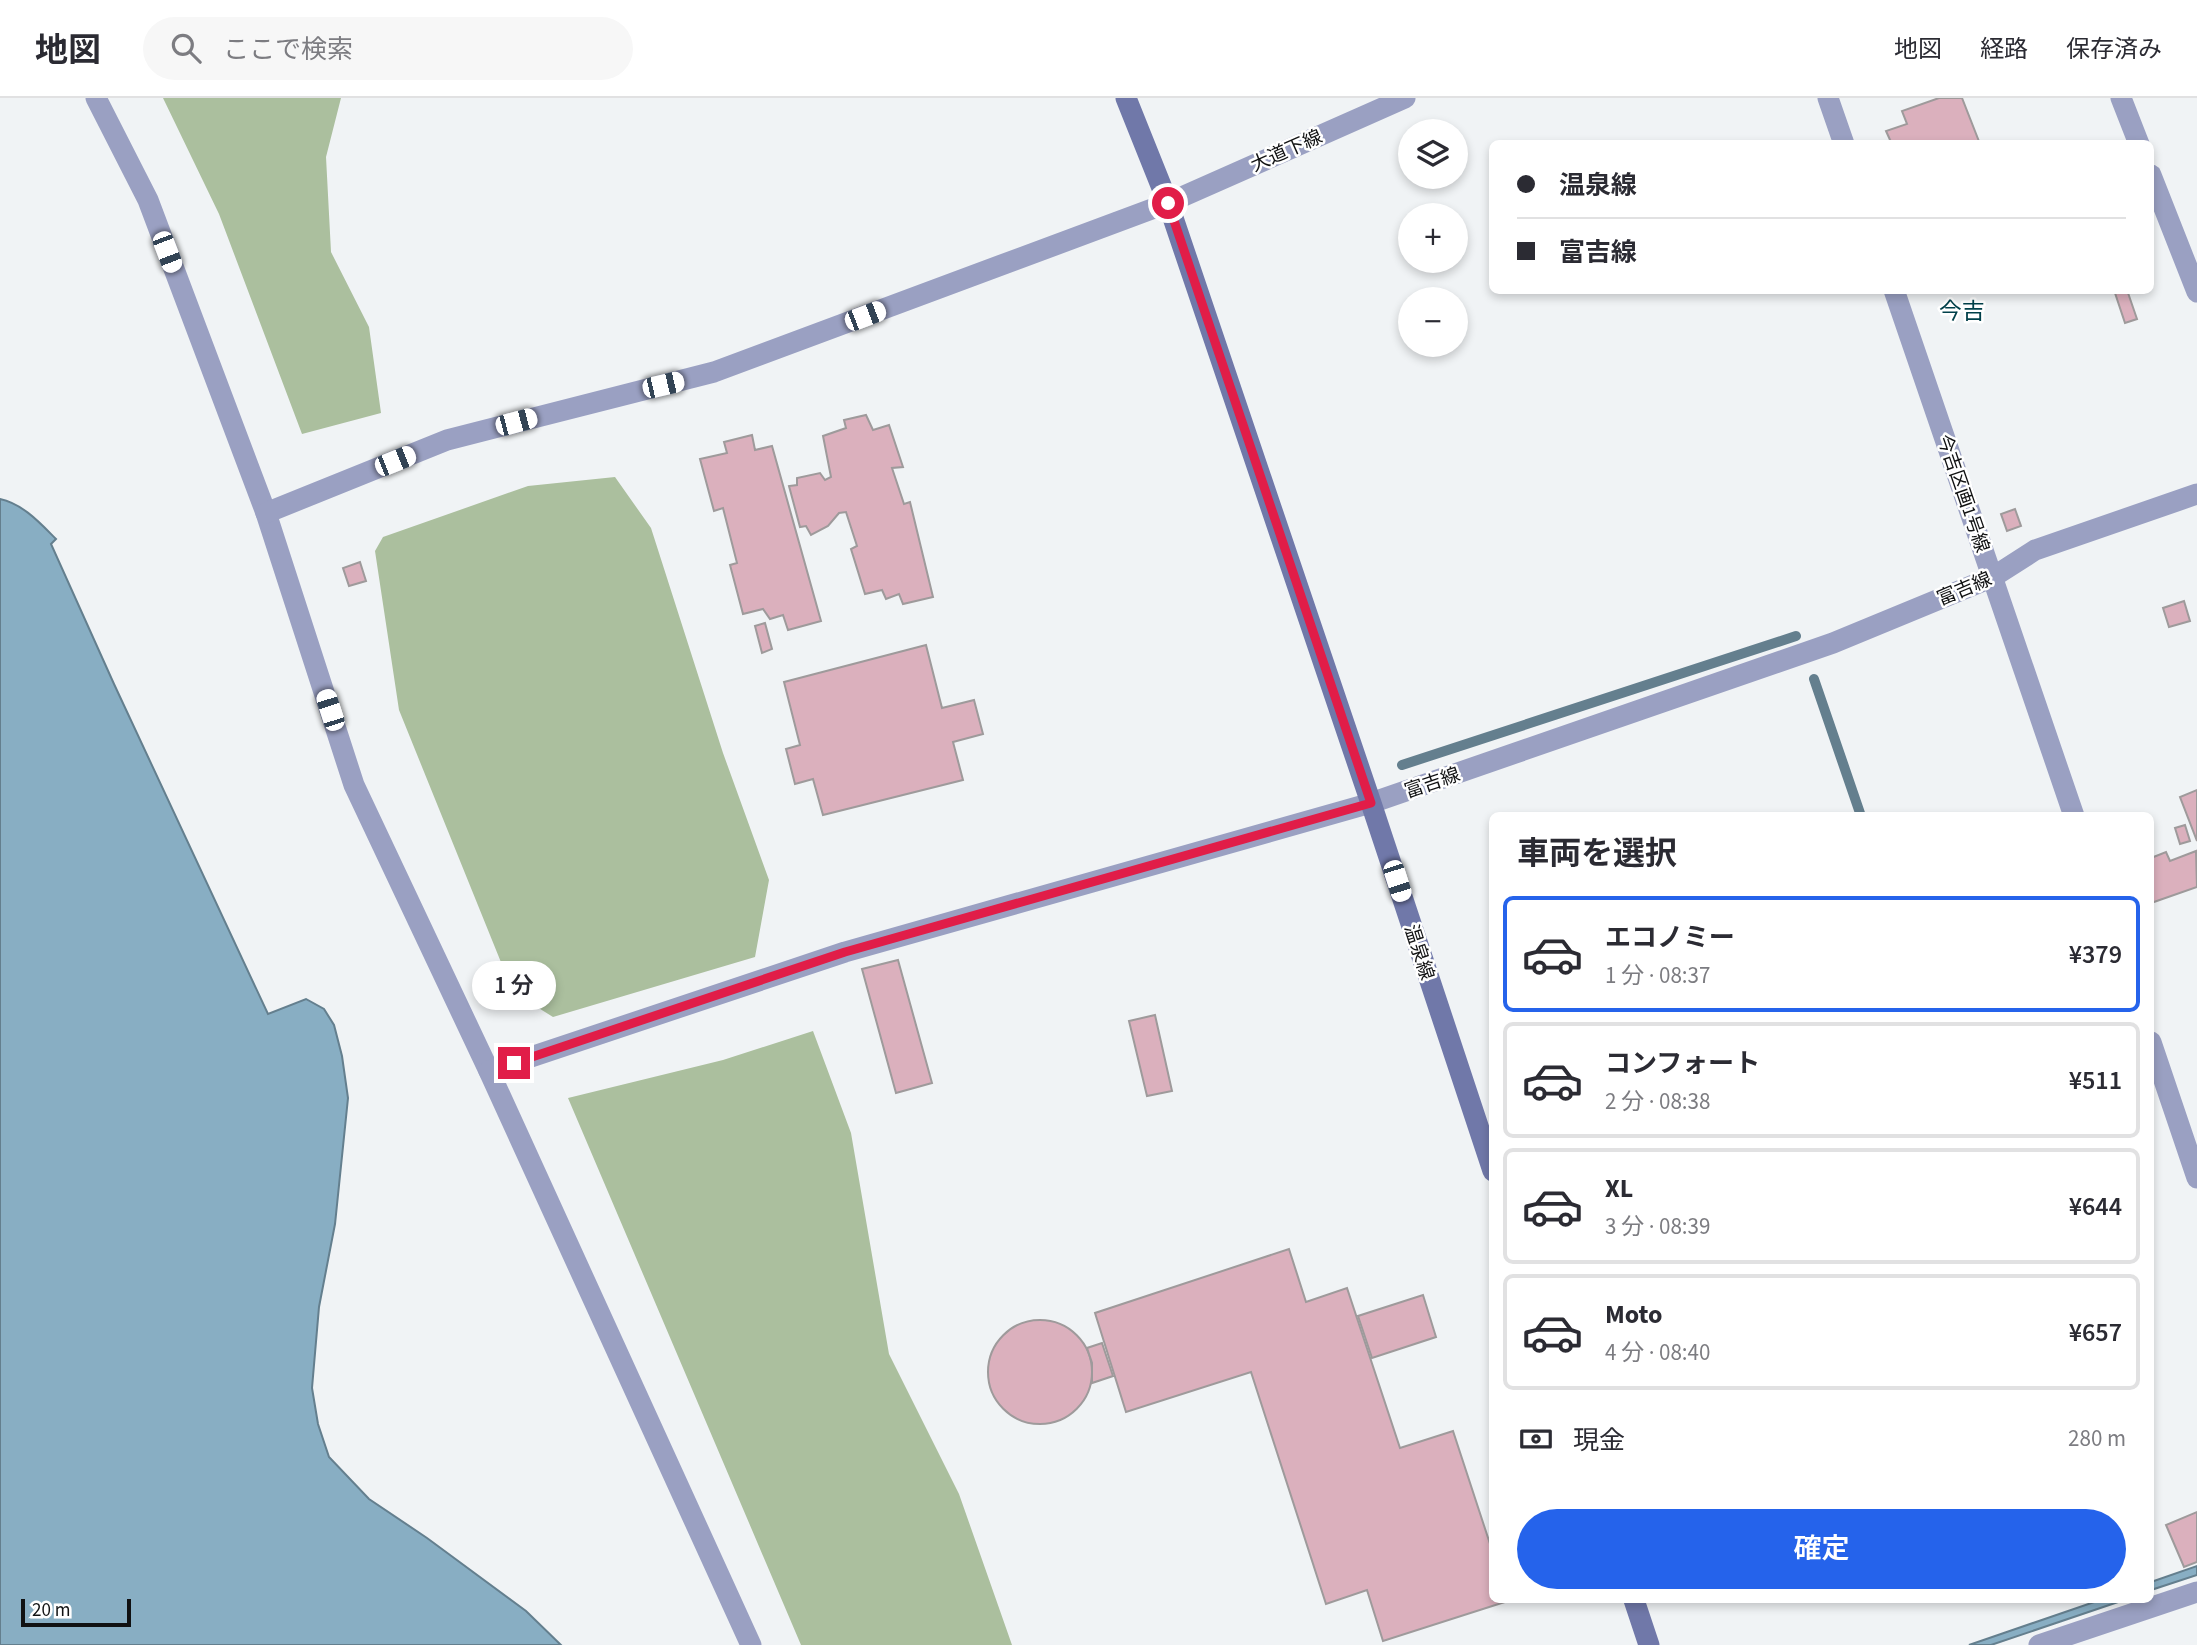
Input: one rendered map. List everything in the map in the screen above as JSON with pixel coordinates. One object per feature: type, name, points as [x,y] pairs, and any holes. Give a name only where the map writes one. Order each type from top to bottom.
[{"type":"street","points":[[96,98],[148,200],[266,513],[354,785],[489,1071],[751,1645]]},
{"type":"street","name":"温泉線","points":[[1126,98],[1168,203],[1489,1159]]},
{"type":"street","name":"大道下線","points":[[266,513],[447,440],[714,372],[1168,203],[1405,98]]},
{"type":"street","points":[[1828,98],[1843,140]]},
{"type":"street","points":[[2121,98],[2137,140]]},
{"type":"street","points":[[2154,182],[2197,292]]},
{"type":"street","name":"今吉区画1号線","points":[[1895,294],[2073,812]]},
{"type":"street","name":"富吉線","points":[[489,1071],[845,952],[1371,803],[1833,643],[1993,577],[2035,550],[2197,494]]},
{"type":"street","points":[[2154,1051],[2197,1178]]},
{"type":"street","points":[[2039,1645],[2081,1638],[2197,1592]]},
{"type":"street","points":[[1635,1603],[1649,1645]]},
{"type":"green space","points":[[163,98],[341,98],[326,157],[331,252],[369,327],[381,413],[302,434],[219,214]]},
{"type":"green space","points":[[615,477],[651,528],[723,753],[769,880],[755,957],[553,1017],[513,992],[399,710],[375,551],[383,537],[528,486]]},
{"type":"green space","points":[[813,1031],[851,1133],[889,1354],[959,1494],[1012,1645],[801,1645],[568,1098],[723,1060]]},
{"type":"water","points":[[0,499],[24,510],[56,539],[51,544],[268,1014],[306,999],[324,1009],[334,1025],[348,1098],[335,1224],[319,1307],[312,1388],[318,1424],[329,1457],[369,1499],[526,1611],[561,1645],[0,1645]]},
{"type":"water","points":[[2197,1566],[2197,1575],[2154,1589],[2154,1581]]},
{"type":"water","points":[[2091,1603],[2115,1603],[1991,1645],[1969,1645]]},
{"type":"building","points":[[1939,98],[1962,98],[1978,140],[1890,140],[1886,131],[1907,124],[1902,111]]},
{"type":"building","points":[[2115,294],[2128,294],[2137,319],[2125,323]]},
{"type":"building","points":[[866,415],[873,430],[889,425],[903,467],[892,468],[904,504],[910,502],[933,597],[903,604],[899,594],[886,599],[882,590],[865,594],[851,549],[857,546],[846,512],[839,513],[828,526],[811,535],[806,526],[800,527],[789,486],[797,485],[797,478],[820,473],[825,480],[831,477],[823,436],[846,428],[844,420]]},
{"type":"building","points":[[752,435],[755,450],[772,446],[821,621],[788,630],[783,615],[770,619],[763,609],[743,614],[730,565],[737,563],[723,508],[714,511],[700,459],[727,453],[724,442]]},
{"type":"building","points":[[2015,509],[2021,526],[2007,531],[2001,514]]},
{"type":"building","points":[[360,562],[366,581],[349,586],[343,568]]},
{"type":"building","points":[[2184,601],[2190,621],[2169,627],[2163,608]]},
{"type":"building","points":[[765,623],[772,649],[762,653],[755,626]]},
{"type":"building","points":[[926,645],[942,708],[974,700],[983,734],[953,742],[963,780],[823,815],[813,779],[795,784],[786,749],[800,745],[784,682]]},
{"type":"building","points":[[2197,790],[2197,841],[2180,797]]},
{"type":"building","points":[[2185,825],[2190,841],[2180,844],[2175,828]]},
{"type":"building","points":[[2196,851],[2197,887],[2154,902],[2154,857],[2166,852],[2170,861]]},
{"type":"building","points":[[898,960],[932,1083],[896,1093],[862,969]]},
{"type":"building","points":[[1155,1015],[1172,1091],[1147,1096],[1129,1021]]},
{"type":"building","points":[[1289,1249],[1306,1302],[1347,1288],[1400,1448],[1453,1431],[1489,1541],[1489,1603],[1502,1603],[1383,1641],[1367,1590],[1326,1604],[1251,1372],[1126,1412],[1095,1313]]},
{"type":"building","points":[[1423,1295],[1436,1337],[1372,1358],[1358,1316]]},
{"type":"building","points":[[1040,1320],[1060,1324],[1077,1335],[1088,1352],[1092,1372],[1088,1392],[1077,1409],[1060,1420],[1040,1424],[1020,1420],[1003,1409],[992,1392],[988,1372],[992,1352],[1003,1335],[1020,1324]]},
{"type":"building","points":[[1102,1343],[1113,1376],[1092,1383],[1092,1363],[1087,1348]]},
{"type":"building","points":[[2197,1512],[2197,1562],[2184,1567],[2166,1525]]},
{"type":"waterway","points":[[1402,765],[1796,636]]},
{"type":"waterway","points":[[1814,679],[1860,812]]},
{"type":"district","name":"今吉","points":[[1962,311]]},
{"type":"route","points":[[514,1063],[845,952],[1371,803],[1168,203]]}]
